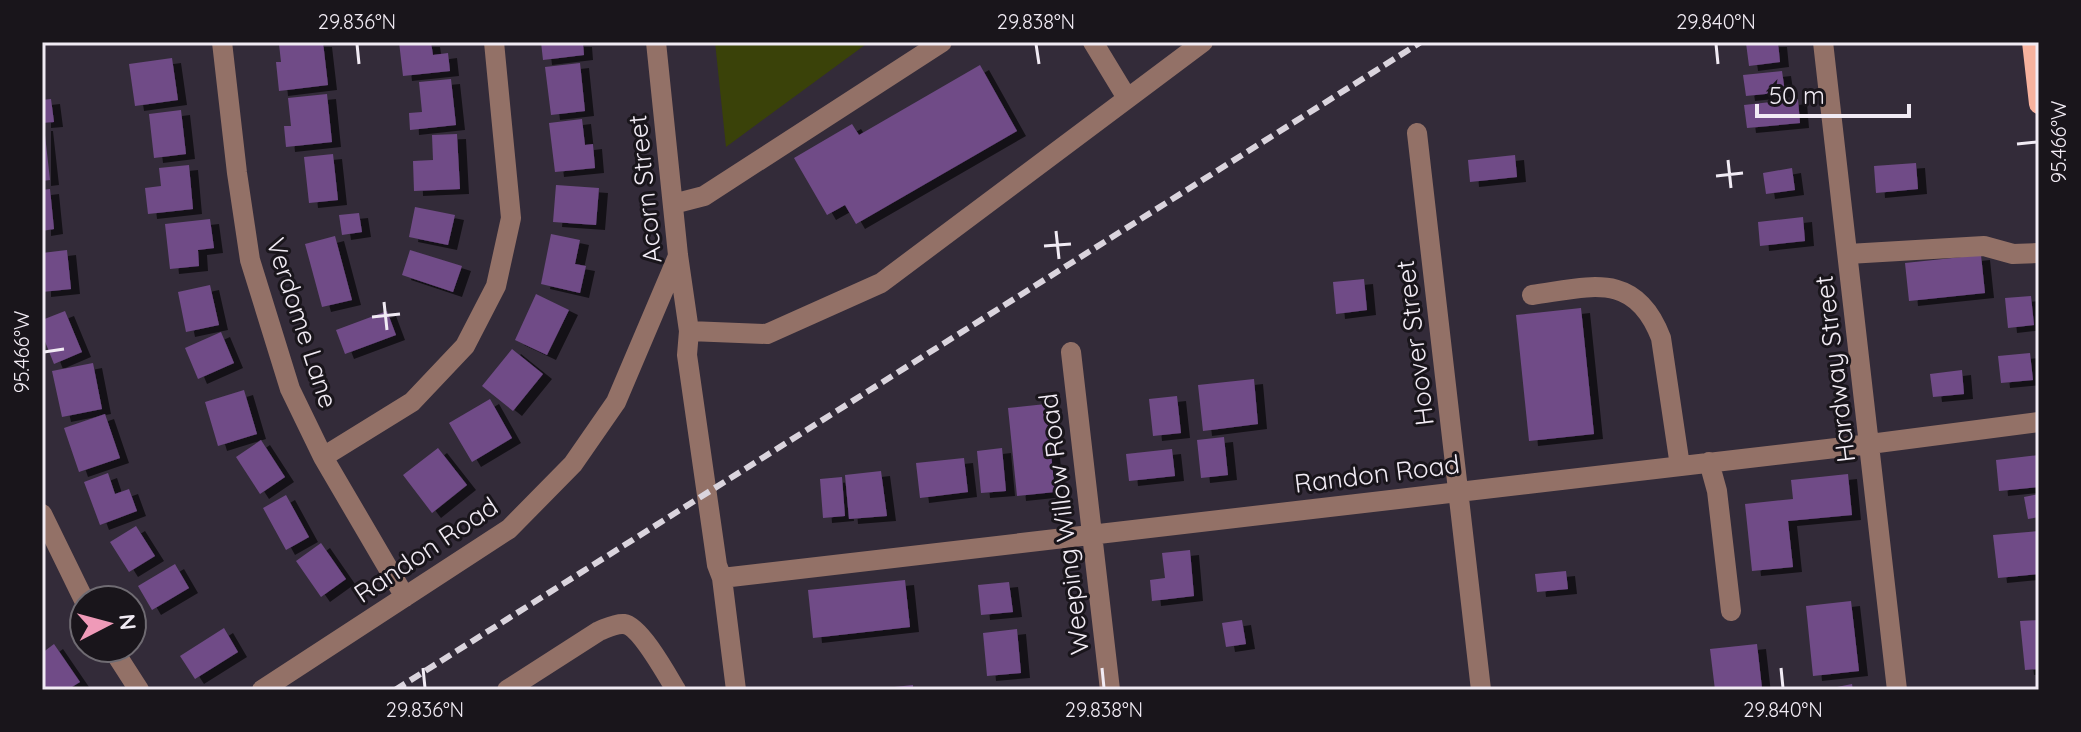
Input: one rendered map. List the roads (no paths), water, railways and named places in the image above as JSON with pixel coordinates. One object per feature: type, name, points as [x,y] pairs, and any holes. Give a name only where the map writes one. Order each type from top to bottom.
[{"type":"main road","points":[[2032,42],[2039,104]]},
{"type":"street","name":"Verdome Lane","points":[[222,42],[250,260],[290,389],[323,457],[405,597]]},
{"type":"street","points":[[323,457],[412,402],[465,346],[496,286],[511,218],[494,42]]},
{"type":"street","name":"Acorn Street","points":[[656,42],[689,331],[687,355],[736,690]]},
{"type":"street","points":[[673,204],[704,196],[942,42]]},
{"type":"street","points":[[1093,42],[1127,98]]},
{"type":"street","points":[[689,331],[767,334],[881,283],[1203,42]]},
{"type":"street","name":"Hardway Street","points":[[1823,42],[1897,690]]},
{"type":"street","name":"Hoover Street","points":[[1417,133],[1481,690]]},
{"type":"street","points":[[1848,254],[1984,246],[2013,254],[2039,253]]},
{"type":"street","name":"Randon Road","points":[[262,690],[509,529],[573,464],[616,402],[678,255]]},
{"type":"street","points":[[1532,295],[1593,286],[1620,289],[1640,303],[1653,318],[1661,338],[1680,466]]},
{"type":"street","name":"Weeping Willow Road","points":[[1071,352],[1110,690]]},
{"type":"street","name":"Randon Road","points":[[722,578],[2039,422]]},
{"type":"street","points":[[1709,462],[1717,491],[1731,611]]},
{"type":"street","points":[[42,514],[76,584]]},
{"type":"street","points":[[507,690],[599,631],[626,624],[637,630],[676,690]]},
{"type":"street","points":[[122,664],[139,690]]},
{"type":"railway","points":[[395,690],[1421,42]]}]
